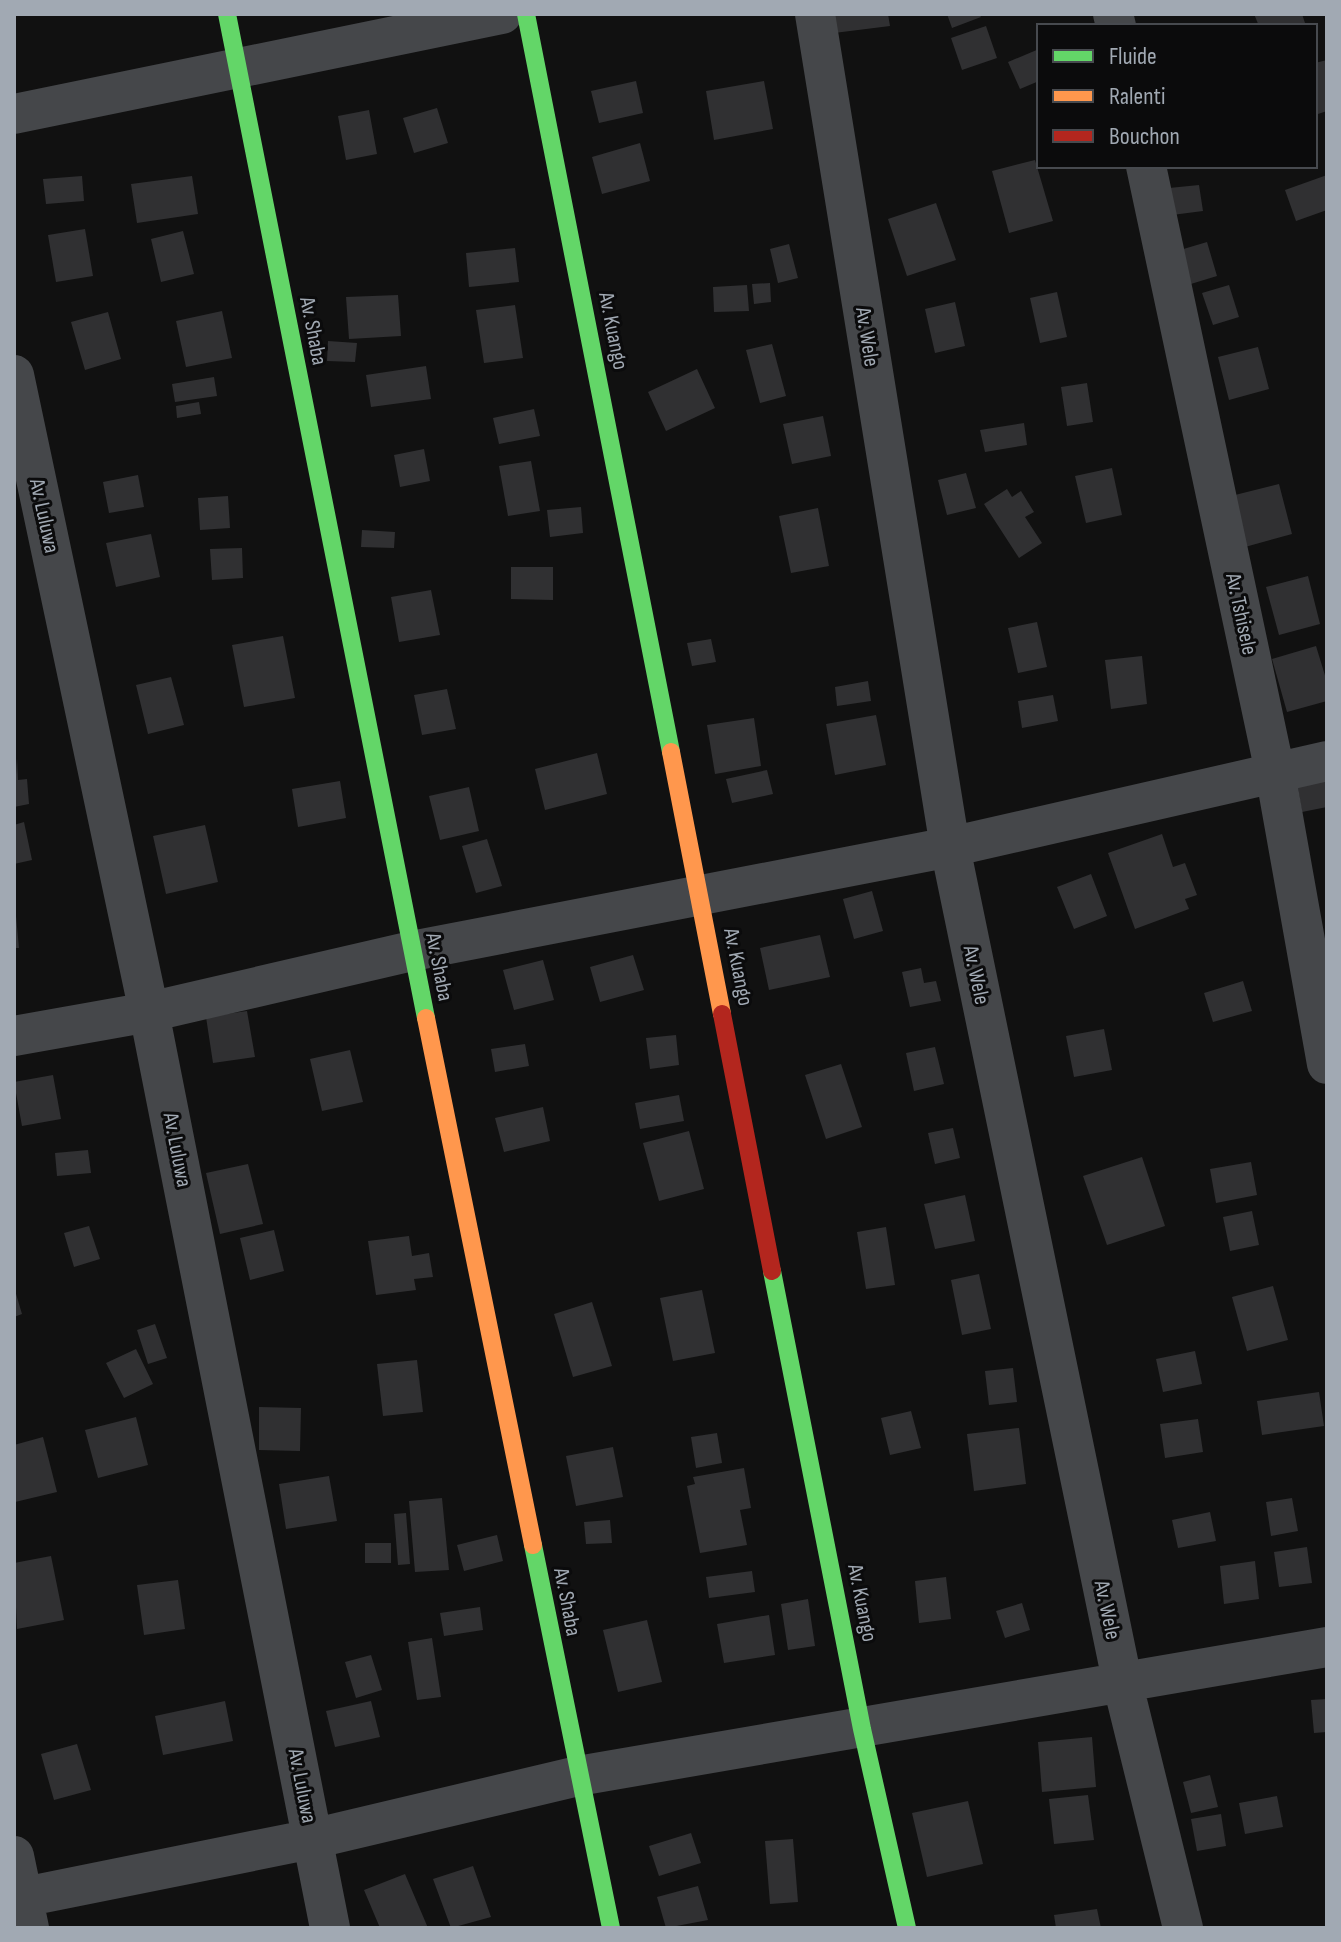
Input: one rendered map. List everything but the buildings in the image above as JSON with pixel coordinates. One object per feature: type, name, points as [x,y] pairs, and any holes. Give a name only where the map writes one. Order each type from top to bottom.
[{"type":"street","name":"Av. Shaba","points":[[227,14],[412,951],[611,1928]]},
{"type":"street","points":[[14,114],[502,14]]},
{"type":"street","name":"Av. Kuango","points":[[526,14],[862,1729],[907,1928]]},
{"type":"street","name":"Av. Wele","points":[[815,14],[950,847],[1123,1685],[1183,1928]]},
{"type":"street","name":"Av. Tshisele","points":[[1146,168],[1275,772],[1327,1064]]},
{"type":"street","name":"Av. Luluwa","points":[[14,375],[149,1012],[330,1928]]},
{"type":"street","points":[[14,1036],[149,1012],[412,951],[950,847],[1327,761]]},
{"type":"street","points":[[14,1856],[22,1908],[578,1776],[1123,1685],[1327,1647]]},
{"type":"traffic: fast","points":[[227,14],[426,1018]]},
{"type":"traffic: fast","points":[[526,14],[671,752]]},
{"type":"traffic: fast","points":[[772,1271],[862,1729],[907,1928]]},
{"type":"traffic: fast","points":[[533,1545],[611,1928]]},
{"type":"traffic: slow","points":[[671,752],[722,1014]]},
{"type":"traffic: slow","points":[[426,1018],[533,1545]]},
{"type":"traffic: jam","points":[[722,1014],[772,1271]]}]
